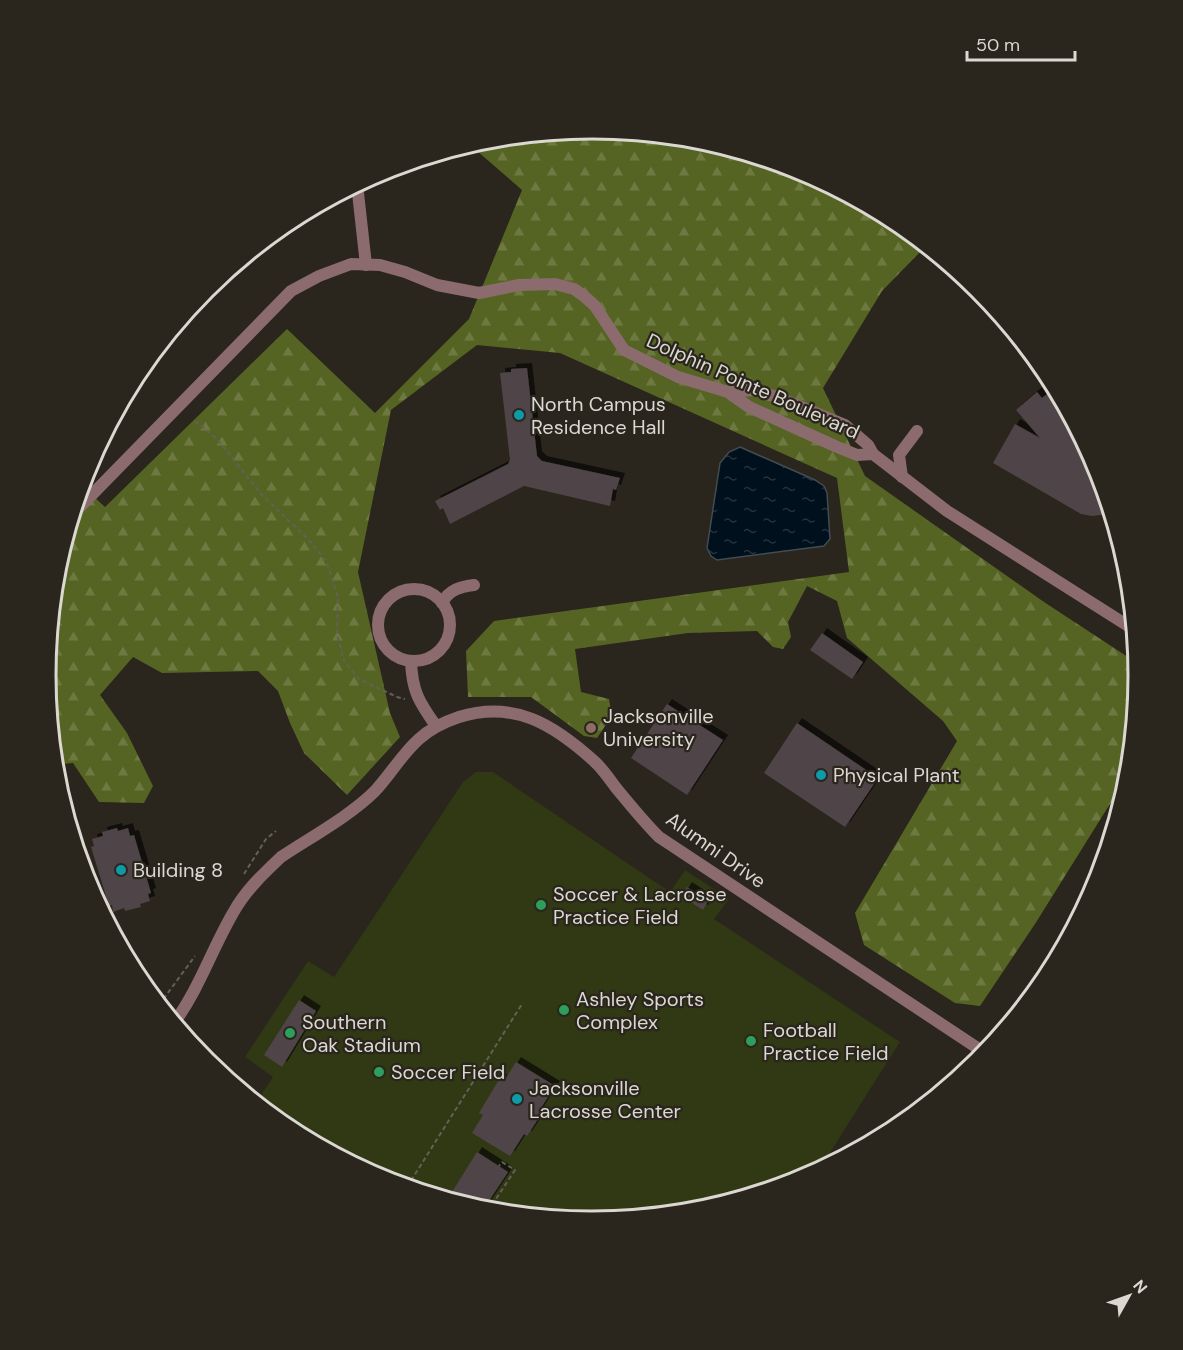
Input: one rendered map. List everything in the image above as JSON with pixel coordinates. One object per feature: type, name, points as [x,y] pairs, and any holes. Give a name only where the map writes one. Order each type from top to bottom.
[{"type":"street","points":[[358,192],[366,265]]},
{"type":"street","name":"Dolphin Pointe Boulevard","points":[[84,503],[291,291],[319,276],[351,264],[380,266],[405,272],[437,285],[478,293],[519,285],[555,284],[574,289],[595,306],[624,350],[678,376],[728,392],[749,407],[835,446],[857,454],[873,454],[947,511],[1125,624]]},
{"type":"street","points":[[728,392],[753,390],[777,397],[844,425],[868,445],[873,454]]},
{"type":"street","points":[[902,477],[899,455],[917,431]]},
{"type":"street","points":[[442,603],[446,596],[455,589],[474,585]]},
{"type":"street","points":[[411,589],[422,590],[434,595],[442,603],[448,614],[450,625],[448,637],[434,655],[423,660],[400,659],[382,643],[378,632],[378,619],[381,608],[389,598],[411,589]]},
{"type":"street","points":[[411,661],[416,696],[436,726]]},
{"type":"street","name":"Alumni Drive","points":[[178,1016],[199,982],[222,932],[246,892],[281,857],[346,814],[374,792],[418,740],[436,726],[473,713],[491,711],[510,712],[547,725],[596,762],[659,837],[977,1048]]},
{"type":"path","points":[[195,421],[217,439],[262,495],[308,538],[326,561],[338,597],[337,634],[344,661],[359,679],[405,700],[416,696]]},
{"type":"path","points":[[411,1180],[522,1004]]},
{"type":"path","points":[[494,1202],[514,1170],[502,1162],[499,1166]]},
{"type":"green space","points":[[592,139],[627,140],[696,149],[764,167],[829,194],[889,229],[920,252],[882,291],[823,388],[865,476],[1044,602],[1127,656],[1128,675],[1123,745],[1112,800],[1035,924],[980,1006],[955,1003],[864,945],[855,913],[957,741],[943,721],[847,638],[837,601],[807,586],[788,622],[791,637],[783,649],[773,647],[757,631],[688,633],[575,649],[581,692],[609,699],[612,716],[597,738],[584,736],[531,697],[468,697],[466,651],[494,621],[849,572],[837,478],[560,353],[477,345],[391,410],[358,572],[390,713],[400,737],[347,795],[304,753],[278,691],[258,671],[162,673],[133,657],[100,695],[127,733],[153,786],[144,803],[99,802],[73,763],[63,764],[57,710],[56,675],[60,605],[74,536],[88,492],[105,507],[287,329],[375,413],[469,319],[522,190],[477,151],[556,140]]},
{"type":"green space","name":"Ashley Sports Complex","points":[[476,772],[493,772],[670,892],[685,870],[729,899],[714,919],[900,1042],[827,1157],[764,1183],[696,1201],[627,1210],[556,1210],[487,1201],[419,1183],[354,1156],[294,1121],[260,1096],[273,1077],[245,1057],[308,961],[334,977],[463,782]]},
{"type":"water","points":[[740,447],[824,486],[827,493],[830,539],[824,546],[717,560],[711,556],[707,548],[720,463],[729,452]]},
{"type":"building","name":"North Campus Residence Hall","points":[[527,368],[537,456],[542,461],[620,478],[616,490],[613,489],[610,506],[524,486],[450,524],[443,508],[440,510],[435,501],[508,464],[510,460],[500,373],[511,372],[511,369]]},
{"type":"building","points":[[1037,392],[1042,398],[1048,394],[1056,407],[1087,470],[1103,515],[1081,514],[993,463],[1015,424],[1040,438],[1016,410]]},
{"type":"building","points":[[822,633],[863,662],[852,679],[810,650]]},
{"type":"building","points":[[667,704],[723,740],[687,795],[631,758]]},
{"type":"building","name":"Physical Plant","points":[[797,723],[878,778],[845,827],[764,773]]},
{"type":"building","name":"Building 8","points":[[117,828],[118,831],[128,828],[130,836],[134,835],[151,893],[148,894],[150,901],[140,904],[141,907],[125,911],[124,908],[113,912],[112,905],[109,906],[91,847],[94,846],[92,839],[103,836],[102,832]]},
{"type":"building","points":[[687,887],[708,901],[703,910],[681,896]]},
{"type":"building","name":"Southern Oak Stadium","points":[[299,1000],[316,1011],[282,1067],[264,1055]]},
{"type":"building","name":"Jacksonville Lacrosse Center","points":[[516,1062],[555,1086],[539,1111],[542,1113],[527,1136],[524,1134],[510,1156],[472,1133],[483,1115],[479,1113],[500,1078],[504,1081]]},
{"type":"building","points":[[477,1152],[508,1172],[489,1201],[452,1193]]},
{"type":"place","name":"North Campus Residence Hall","points":[[519,415]]},
{"type":"place","name":"Jacksonville University","points":[[591,728]]},
{"type":"place","name":"Physical Plant","points":[[821,775]]},
{"type":"place","name":"Building 8","points":[[121,870]]},
{"type":"place","name":"Soccer & Lacrosse Practice Field","points":[[541,905]]},
{"type":"place","name":"Ashley Sports Complex","points":[[564,1010]]},
{"type":"place","name":"Southern Oak Stadium","points":[[290,1033]]},
{"type":"place","name":"Football Practice Field","points":[[751,1041]]},
{"type":"place","name":"Soccer Field","points":[[379,1072]]},
{"type":"place","name":"Jacksonville Lacrosse Center","points":[[517,1099]]}]
